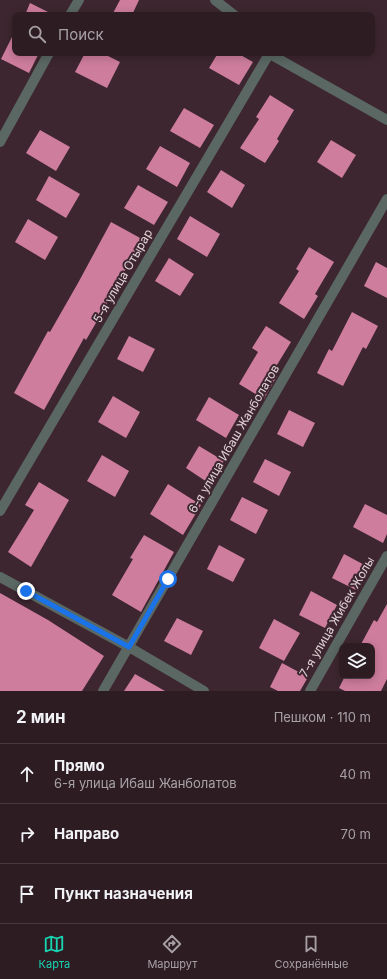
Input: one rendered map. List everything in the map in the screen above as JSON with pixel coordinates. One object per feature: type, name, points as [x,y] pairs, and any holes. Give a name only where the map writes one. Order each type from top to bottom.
[{"type":"street","points":[[72,12],[79,0]]},
{"type":"street","points":[[215,0],[230,12]]},
{"type":"street","points":[[0,142],[47,56]]},
{"type":"street","name":"5-я улица Отырар","points":[[0,511],[267,56]]},
{"type":"street","points":[[272,56],[387,120]]},
{"type":"street","name":"6-я улица Ибаш Жанболатов","points":[[103,691],[387,200]]},
{"type":"street","name":"7-я улица Жибек Жолы","points":[[310,691],[387,556]]},
{"type":"street","points":[[0,577],[129,647],[204,691]]},
{"type":"building","points":[[120,0],[139,0],[133,12],[114,12]]},
{"type":"building","points":[[30,3],[48,12],[26,12]]},
{"type":"building","points":[[12,37],[12,56],[38,56],[29,73],[1,59]]},
{"type":"building","points":[[83,56],[108,56],[120,62],[107,88],[75,72]]},
{"type":"building","points":[[216,56],[242,56],[253,62],[239,85],[209,68]]},
{"type":"building","points":[[270,95],[294,110],[277,139],[279,141],[265,163],[240,148],[259,119],[256,117]]},
{"type":"building","points":[[184,108],[214,125],[200,148],[170,131]]},
{"type":"building","points":[[40,130],[70,147],[56,171],[26,153]]},
{"type":"building","points":[[331,140],[356,155],[342,178],[317,162]]},
{"type":"building","points":[[160,146],[190,163],[177,187],[146,169]]},
{"type":"building","points":[[221,170],[245,185],[232,208],[207,192]]},
{"type":"building","points":[[49,176],[80,194],[66,218],[36,200]]},
{"type":"building","points":[[138,185],[168,202],[154,225],[124,208]]},
{"type":"building","points":[[190,216],[220,234],[207,257],[177,239]]},
{"type":"building","points":[[28,219],[58,237],[45,260],[15,242]]},
{"type":"building","points":[[111,222],[142,239],[100,316],[86,340],[84,338],[44,410],[14,393],[48,331],[50,332],[78,283]]},
{"type":"building","points":[[309,247],[334,262],[315,294],[318,296],[304,319],[279,303],[299,271],[296,269]]},
{"type":"building","points":[[169,258],[194,274],[180,296],[155,281]]},
{"type":"building","points":[[376,262],[387,268],[387,298],[364,286]]},
{"type":"building","points":[[352,312],[378,326],[366,349],[363,347],[343,386],[317,373],[329,349],[332,351]]},
{"type":"building","points":[[266,326],[291,342],[272,373],[277,376],[264,399],[239,384],[258,352],[252,348]]},
{"type":"building","points":[[129,336],[155,349],[143,372],[117,359]]},
{"type":"building","points":[[113,396],[140,412],[126,438],[98,422]]},
{"type":"building","points":[[209,397],[239,415],[226,438],[196,420]]},
{"type":"building","points":[[289,410],[315,423],[303,447],[277,434]]},
{"type":"building","points":[[199,446],[224,461],[210,484],[186,468]]},
{"type":"building","points":[[102,455],[129,471],[115,497],[87,481]]},
{"type":"building","points":[[265,459],[291,472],[279,496],[253,482]]},
{"type":"building","points":[[39,482],[69,500],[31,567],[8,552],[34,510],[25,505]]},
{"type":"building","points":[[168,484],[201,505],[183,535],[150,514]]},
{"type":"building","points":[[242,497],[268,510],[256,534],[230,520]]},
{"type":"building","points":[[365,504],[387,515],[387,534],[383,543],[353,527]]},
{"type":"building","points":[[144,535],[174,552],[141,612],[112,595],[133,559],[130,558]]},
{"type":"building","points":[[219,545],[245,559],[233,582],[207,569]]},
{"type":"building","points":[[344,554],[370,568],[358,591],[332,578]]},
{"type":"building","points":[[311,591],[337,605],[325,628],[299,615]]},
{"type":"building","points":[[0,593],[48,620],[104,656],[82,691],[0,691]]},
{"type":"building","points":[[387,604],[387,679],[381,691],[345,691],[339,688],[344,679],[375,679],[375,643],[362,643],[374,620],[377,622]]},
{"type":"building","points":[[177,618],[203,631],[191,655],[164,641]]},
{"type":"building","points":[[274,619],[300,633],[284,661],[259,648]]},
{"type":"building","points":[[282,663],[308,677],[300,691],[278,691],[270,687]]},
{"type":"building","points":[[135,674],[165,691],[124,691]]},
{"type":"route","points":[[26,591],[129,647],[168,579]]}]
